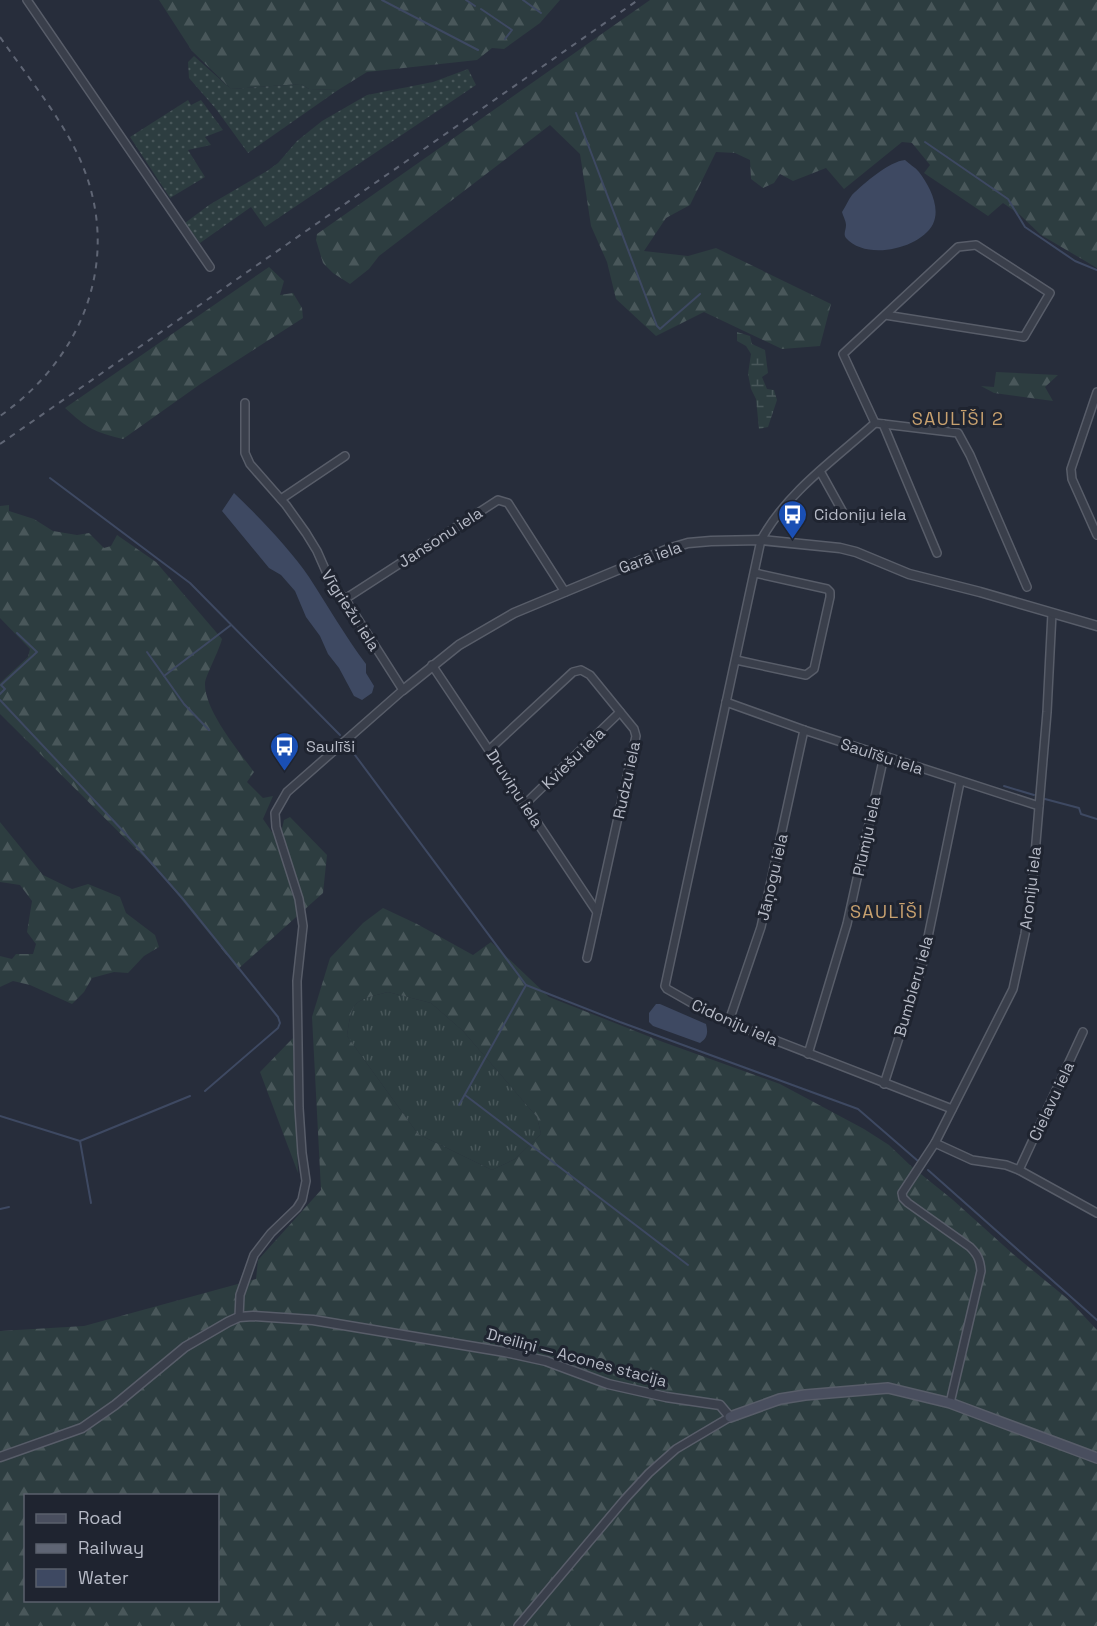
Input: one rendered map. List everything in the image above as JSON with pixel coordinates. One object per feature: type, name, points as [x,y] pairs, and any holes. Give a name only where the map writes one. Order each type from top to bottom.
[{"type":"main road","points":[[730,1417],[780,1400],[826,1392],[888,1388],[950,1404],[1097,1458]]},
{"type":"street","points":[[27,0],[210,267]]},
{"type":"street","points":[[885,315],[1024,337],[1050,293],[976,245],[958,247],[843,354],[879,424],[937,553]]},
{"type":"street","points":[[1097,392],[1071,469],[1072,478],[1097,535]]},
{"type":"street","name":"Vīgriežu iela","points":[[245,403],[245,453],[250,464],[281,499],[312,542],[332,585],[345,599],[403,690]]},
{"type":"street","points":[[879,424],[958,433],[970,455],[1027,587]]},
{"type":"street","name":"Cidoniju iela","points":[[879,424],[792,495],[761,540],[665,986],[729,1022],[952,1109]]},
{"type":"street","points":[[281,499],[345,456]]},
{"type":"street","points":[[820,471],[845,516]]},
{"type":"street","name":"Jansonu iela","points":[[345,599],[498,500],[508,503],[565,592]]},
{"type":"street","name":"Garā iela","points":[[239,1317],[240,1295],[254,1255],[271,1233],[297,1208],[302,1200],[306,1180],[300,1119],[297,981],[303,926],[299,899],[276,826],[275,813],[287,792],[432,665],[484,629],[514,613],[619,568],[688,543],[711,541],[761,540],[840,548],[856,552],[909,574],[1097,626]]},
{"type":"street","points":[[736,660],[806,675],[811,674],[828,607],[830,592],[827,589],[755,573]]},
{"type":"street","name":"Aroniju iela","points":[[950,1404],[981,1271],[980,1260],[977,1254],[919,1213],[903,1198],[902,1193],[935,1143],[1013,989],[1025,934],[1033,878],[1052,613]]},
{"type":"street","name":"Druviņu iela","points":[[432,665],[597,912]]},
{"type":"street","name":"Rudzu iela","points":[[490,749],[573,672],[581,670],[590,675],[634,729],[636,736],[587,958]]},
{"type":"street","name":"Saulīšu iela","points":[[726,702],[960,782],[1039,806]]},
{"type":"street","name":"Kviešu iela","points":[[525,804],[620,712]]},
{"type":"street","name":"Jāņogu iela","points":[[729,1022],[761,927],[804,730]]},
{"type":"street","name":"Plūmju iela","points":[[808,1054],[847,924],[884,756]]},
{"type":"street","name":"Bumbieru iela","points":[[884,1084],[922,966],[960,782]]},
{"type":"street","name":"Cielavu iela","points":[[1019,1170],[1083,1032]]},
{"type":"street","points":[[935,1143],[972,1161],[1006,1165],[1019,1170],[1096,1210]]},
{"type":"street","name":"Dreiliņi — Acones stacija","points":[[0,1457],[82,1428],[115,1405],[185,1347],[211,1330],[239,1317],[268,1316],[313,1320],[505,1352],[546,1361],[608,1384],[720,1405],[730,1417]]},
{"type":"street","points":[[518,1626],[649,1473],[676,1449],[730,1417]]},
{"type":"green space","points":[[159,0],[560,0],[540,23],[504,49],[492,48],[477,60],[367,72],[338,90],[309,89],[301,84],[231,89],[192,51]]},
{"type":"green space","points":[[650,0],[1097,0],[1097,268],[1041,235],[1003,203],[988,216],[924,173],[930,165],[912,143],[902,142],[844,189],[826,168],[793,181],[780,174],[774,183],[763,188],[751,179],[750,160],[735,153],[716,152],[690,205],[666,218],[644,251],[688,256],[716,248],[831,304],[820,346],[782,349],[704,312],[656,336],[616,299],[607,262],[591,226],[580,154],[550,125],[379,256],[369,269],[350,284],[323,263],[316,240],[317,234]]},
{"type":"green space","points":[[194,56],[231,89],[301,84],[309,89],[338,90],[248,153],[216,109],[189,78],[188,62]]},
{"type":"green space","points":[[468,69],[476,85],[265,227],[251,207],[200,243],[185,223],[209,205],[267,171],[278,163],[297,141],[322,121],[367,95],[433,82]]},
{"type":"green space","points":[[188,100],[191,105],[201,100],[223,130],[205,137],[211,145],[188,150],[205,177],[170,198],[130,137]]},
{"type":"green space","points":[[269,267],[284,281],[280,295],[293,293],[302,308],[303,318],[199,385],[123,439],[91,428],[65,408]]},
{"type":"green space","points":[[737,332],[750,336],[752,344],[765,350],[768,373],[762,377],[767,389],[774,390],[777,400],[768,427],[759,429],[756,399],[748,374],[751,354],[746,346],[737,341]]},
{"type":"green space","points":[[996,372],[1058,375],[1045,387],[1053,401],[994,393],[981,386],[994,387]]},
{"type":"green space","points":[[9,505],[9,511],[34,519],[53,531],[77,535],[89,533],[104,548],[111,546],[117,535],[156,562],[222,639],[206,679],[206,694],[224,730],[254,772],[247,782],[263,798],[273,796],[263,819],[272,832],[281,833],[284,820],[290,817],[327,855],[323,893],[238,969],[160,873],[0,714],[0,683],[28,657],[30,649],[0,618],[0,506]]},
{"type":"green space","points":[[0,822],[43,875],[72,889],[88,884],[120,897],[126,913],[155,935],[159,947],[144,956],[128,973],[114,972],[92,978],[84,992],[72,1004],[30,985],[13,981],[0,987],[0,956],[12,959],[16,954],[33,954],[36,944],[27,932],[32,901],[20,885],[0,882]]},
{"type":"green space","points":[[383,908],[473,955],[491,942],[549,997],[663,1042],[780,1084],[864,1129],[889,1145],[1069,1300],[1097,1330],[1097,1626],[0,1626],[0,1331],[84,1326],[256,1279],[258,1260],[321,1190],[312,1017],[330,958],[363,923]],"holes":[[[388,992],[431,1003],[463,1031],[537,1117],[541,1134],[515,1159],[492,1170],[418,1134],[347,1036],[353,1009],[361,1000]]]},
{"type":"green space","points":[[388,992],[431,1003],[463,1031],[537,1117],[541,1134],[515,1159],[492,1170],[418,1134],[347,1036],[351,1015],[356,1004],[361,1000]]},
{"type":"green space","points":[[293,1038],[298,1173],[260,1072]]},
{"type":"water","points":[[905,160],[919,172],[927,183],[935,204],[933,224],[917,240],[892,249],[866,249],[855,245],[846,238],[846,223],[842,212],[849,199],[877,174],[892,164]]},
{"type":"water","points":[[234,493],[293,555],[366,664],[366,673],[374,686],[372,693],[362,700],[354,696],[339,668],[328,654],[320,636],[306,617],[295,591],[281,575],[269,568],[222,511]]},
{"type":"water","points":[[656,1004],[706,1024],[705,1039],[700,1043],[653,1026],[649,1022],[649,1013]]},
{"type":"waterway","points":[[382,0],[478,50]]},
{"type":"waterway","points":[[466,0],[475,6]]},
{"type":"waterway","points":[[523,0],[541,13]]},
{"type":"waterway","points":[[481,9],[512,30],[505,39]]},
{"type":"waterway","points":[[576,113],[657,326],[660,329],[700,294]]},
{"type":"waterway","points":[[925,142],[1008,199],[1025,227],[1075,261],[1097,270]]},
{"type":"waterway","points":[[50,478],[190,583],[340,735]]},
{"type":"waterway","points":[[164,676],[231,625]]},
{"type":"waterway","points":[[0,694],[5,689],[1,685],[37,652],[17,633]]},
{"type":"waterway","points":[[147,652],[184,704],[209,730]]},
{"type":"waterway","points":[[0,700],[124,832],[183,899],[278,1017],[280,1023],[278,1028],[205,1091]]},
{"type":"waterway","points":[[349,747],[526,985],[858,1109],[918,1161]]},
{"type":"waterway","points":[[1004,786],[1034,795]]},
{"type":"waterway","points":[[1045,799],[1079,808],[1081,814],[1097,819]]},
{"type":"waterway","points":[[459,1105],[526,985]]},
{"type":"waterway","points":[[465,1095],[688,1265]]},
{"type":"waterway","points":[[0,1116],[80,1141],[190,1096]]},
{"type":"waterway","points":[[80,1141],[91,1203]]},
{"type":"waterway","points":[[928,1170],[1097,1320]]},
{"type":"waterway","points":[[0,1209],[9,1207]]},
{"type":"railway","points":[[0,444],[638,0]]},
{"type":"railway","points":[[0,37],[70,139],[91,192],[97,229],[96,265],[88,300],[75,333],[55,364],[30,392],[0,416]]},
{"type":"place","name":"Cidoniju iela","points":[[793,540]]},
{"type":"place","name":"Saulīši","points":[[285,772]]},
{"type":"district","name":"SAULĪŠI 2","points":[[958,419]]},
{"type":"district","name":"SAULĪŠI","points":[[887,912]]}]
